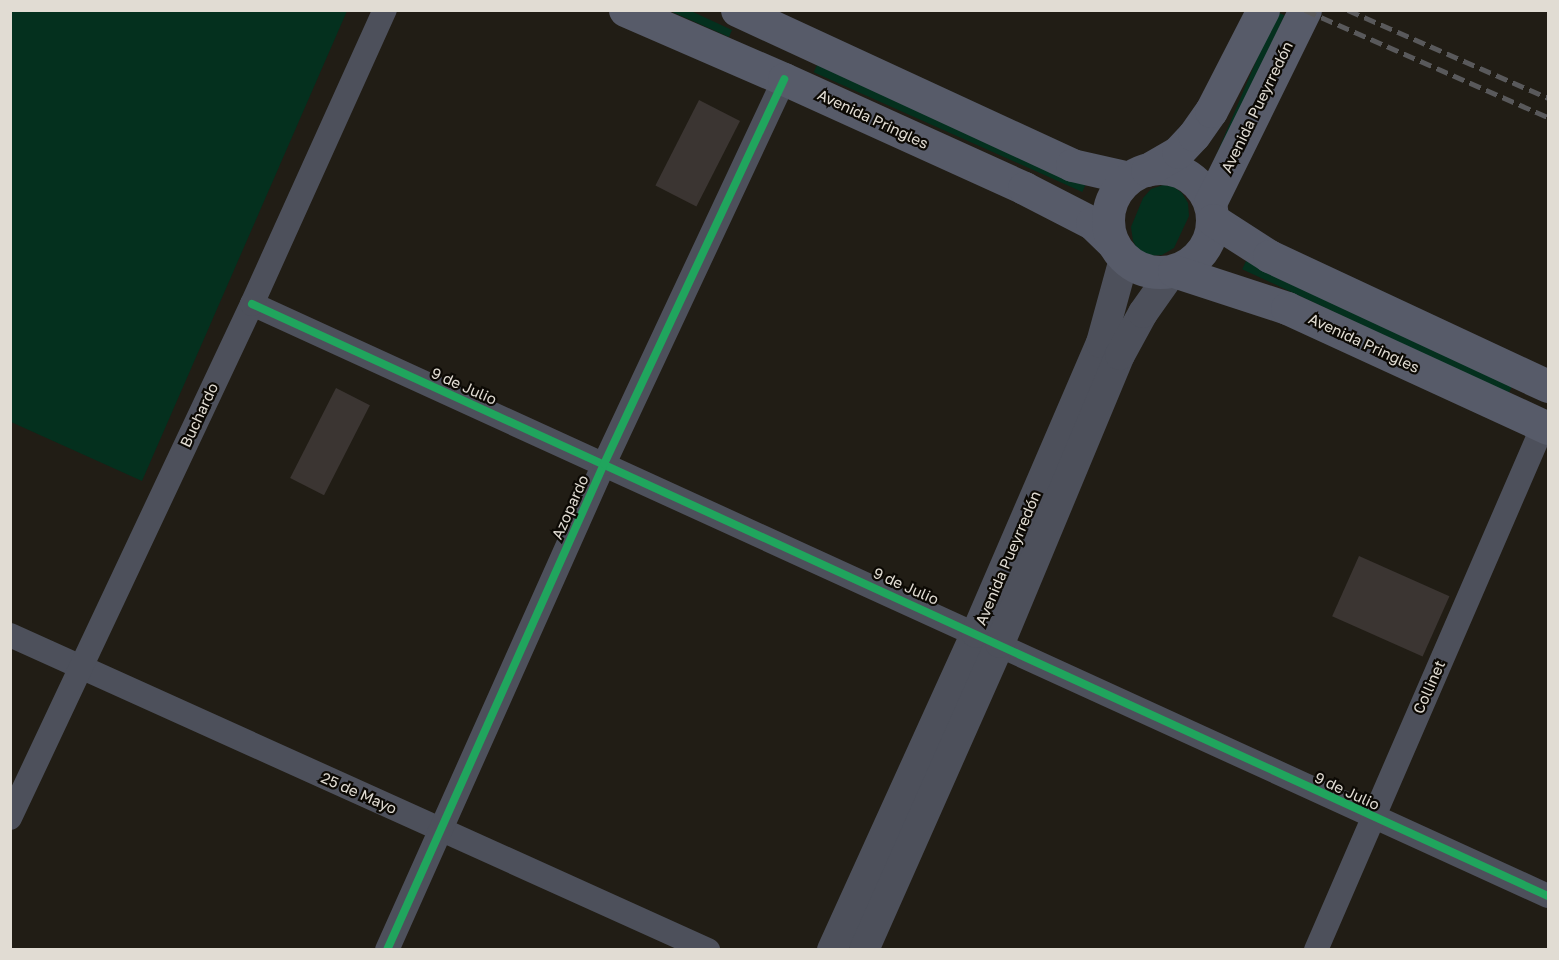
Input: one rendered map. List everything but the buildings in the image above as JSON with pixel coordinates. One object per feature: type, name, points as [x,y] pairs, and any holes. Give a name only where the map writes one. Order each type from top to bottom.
[{"type":"main road","name":"Avenida Pringles","points":[[626,10],[1023,188],[1092,223],[1118,251]]},
{"type":"main road","points":[[737,10],[1072,165],[1138,174],[1162,168],[1191,178],[1202,189],[1211,212],[1210,237],[1202,252],[1189,264],[1173,271],[1155,273],[1138,268],[1118,251],[1108,225],[1109,207],[1116,191],[1138,174],[1178,152],[1194,135],[1211,111],[1263,10]]},
{"type":"main road","name":"Avenida Pueyrredón","points":[[1211,212],[1305,10]]},
{"type":"main road","points":[[1211,212],[1269,256],[1548,386]]},
{"type":"main road","name":"Avenida Pringles","points":[[1173,271],[1287,308],[1546,427]]},
{"type":"street","name":"Buchardo","points":[[10,818],[252,304],[385,10]]},
{"type":"street","name":"Azopardo","points":[[387,950],[604,465],[784,79]]},
{"type":"street","name":"Avenida Pueyrredón","points":[[864,950],[988,638],[1101,343],[1118,251]]},
{"type":"street","name":"Avenida Pueyrredón","points":[[832,950],[988,638],[1120,356],[1143,313],[1173,271]]},
{"type":"street","name":"9 de Julio","points":[[252,304],[988,638],[1371,818],[1548,896]]},
{"type":"street","name":"Collinet","points":[[1316,950],[1371,818],[1546,427]]},
{"type":"street","name":"25 de Mayo","points":[[10,635],[708,950]]},
{"type":"green space","points":[[10,11],[347,11],[142,481],[11,422]]},
{"type":"green space","points":[[670,11],[691,11],[732,30],[729,37]]},
{"type":"green space","points":[[1277,12],[1284,15],[1219,169],[1212,166]]},
{"type":"green space","points":[[817,65],[1086,185],[1082,192],[814,72]]},
{"type":"green space","points":[[1163,185],[1173,186],[1182,193],[1188,203],[1189,216],[1174,248],[1162,255],[1149,256],[1138,250],[1133,241],[1131,227],[1143,198],[1151,189]]},
{"type":"green space","points":[[1246,261],[1512,385],[1509,393],[1242,269]]},
{"type":"railway","points":[[1305,10],[1548,117]]},
{"type":"railway","points":[[1348,10],[1548,98]]},
{"type":"cycle path","points":[[387,950],[604,464],[784,79]]},
{"type":"cycle path","points":[[252,304],[1548,896]]}]
